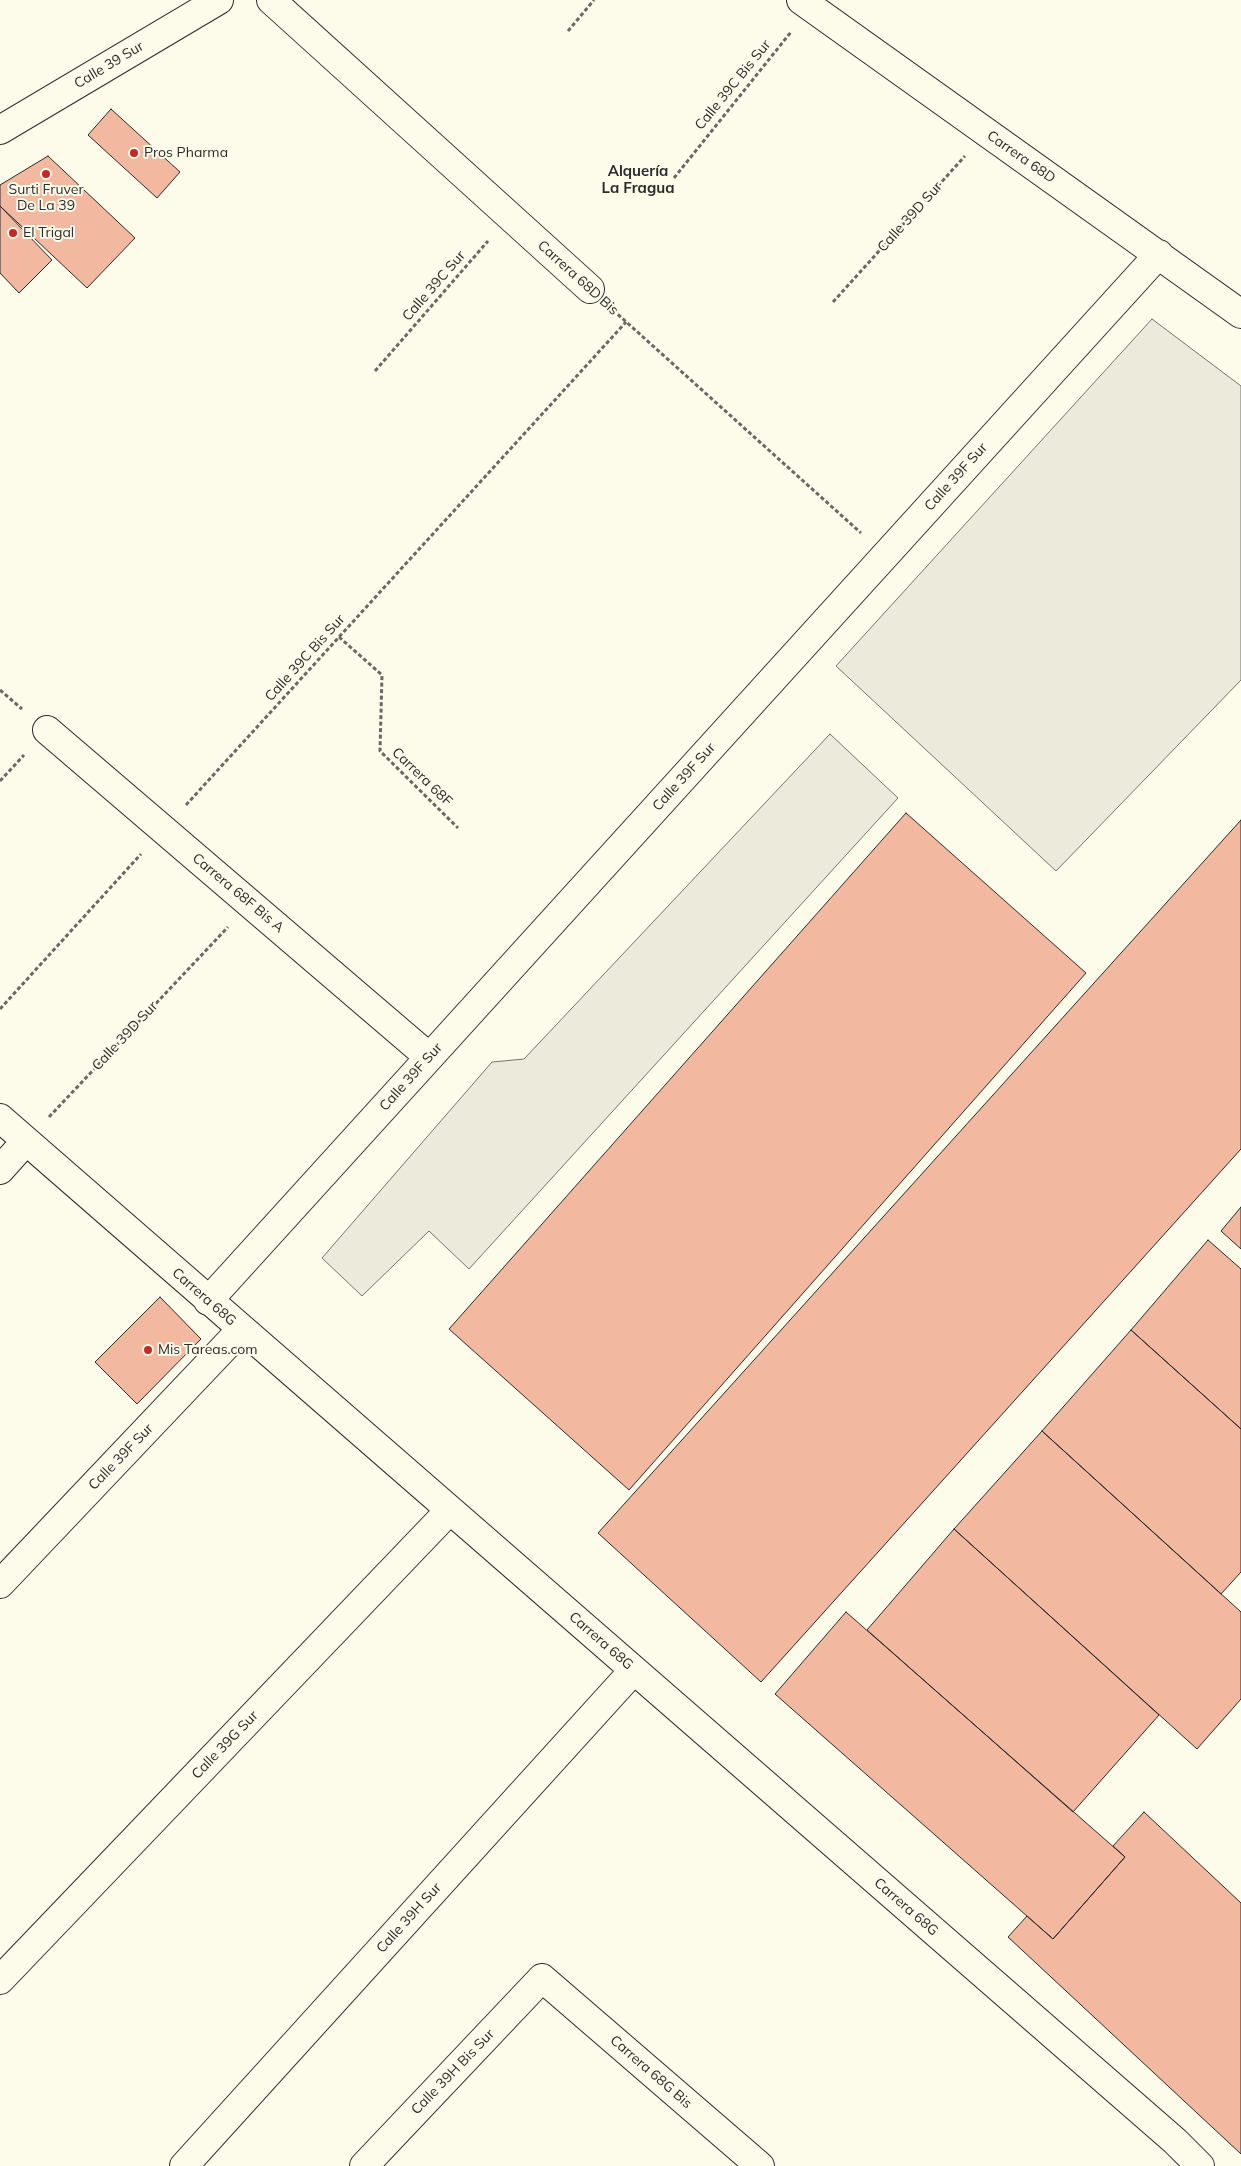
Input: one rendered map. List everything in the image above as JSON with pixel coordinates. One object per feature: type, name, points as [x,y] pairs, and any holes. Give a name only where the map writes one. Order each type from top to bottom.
[{"type":"street","name":"Calle 39 Sur","points":[[0,130],[219,0]]},
{"type":"street","name":"Carrera 68D Bis","points":[[271,0],[590,289]]},
{"type":"street","name":"Carrera 68D","points":[[806,3],[1241,314]]},
{"type":"street","name":"Calle 39F Sur","points":[[208,1301],[1159,254]]},
{"type":"street","name":"Carrera 68F Bis A","points":[[47,730],[430,1057]]},
{"type":"street","name":"Carrera 68G","points":[[0,1118],[1175,2141],[1200,2166]]},
{"type":"street","points":[[0,1170],[26,1142]]},
{"type":"street","name":"Calle 39F Sur","points":[[0,1584],[242,1329]]},
{"type":"street","name":"Calle 39G Sur","points":[[0,1980],[450,1510]]},
{"type":"street","name":"Calle 39H Sur","points":[[184,2166],[634,1670]]},
{"type":"street","name":"Calle 39H Bis Sur","points":[[364,2166],[542,1978]]},
{"type":"street","name":"Carrera 68G Bis","points":[[542,1978],[760,2166]]},
{"type":"path","points":[[568,31],[594,0]]},
{"type":"path","name":"Calle 39C Bis Sur","points":[[674,178],[806,3]]},
{"type":"path","name":"Calle 39D Sur","points":[[833,302],[986,132]]},
{"type":"path","name":"Calle 39C Sur","points":[[375,371],[509,216]]},
{"type":"path","name":"Carrera 68D Bis","points":[[590,289],[885,556]]},
{"type":"path","name":"Calle 39C Bis Sur","points":[[0,1009],[626,322]]},
{"type":"path","name":"Carrera 68F","points":[[339,637],[382,675],[380,751],[458,828]]},
{"type":"path","name":"Calle 39D Sur","points":[[26,1142],[250,903]]},
{"type":"shaded area","points":[[1152,319],[1241,386],[1241,680],[1056,871],[836,666]]},
{"type":"shaded area","points":[[830,734],[898,798],[469,1269],[429,1231],[362,1296],[322,1258],[492,1062],[524,1059]]},
{"type":"building","name":"Pros Pharma","points":[[111,109],[180,172],[157,198],[88,135]]},
{"type":"building","points":[[48,156],[135,238],[87,288],[0,206],[0,185]]},
{"type":"building","name":"El Trigal","points":[[0,206],[52,260],[19,293],[0,273]]},
{"type":"building","points":[[906,813],[1086,973],[629,1490],[449,1329]]},
{"type":"building","points":[[1241,820],[1241,1149],[761,1682],[598,1533]]},
{"type":"building","points":[[1241,1207],[1241,1249],[1221,1231]]},
{"type":"building","points":[[1208,1240],[1241,1269],[1241,1429],[1131,1330]]},
{"type":"building","name":"Mis Tareas.com","points":[[160,1297],[201,1339],[137,1404],[95,1362]]},
{"type":"building","points":[[1131,1330],[1241,1429],[1241,1572],[1221,1594],[1042,1431]]},
{"type":"building","points":[[1042,1431],[1241,1612],[1241,1699],[1197,1749],[954,1529]]},
{"type":"building","points":[[954,1529],[1159,1715],[1073,1812],[867,1630]]},
{"type":"building","points":[[846,1612],[1125,1857],[1053,1939],[775,1694]]},
{"type":"building","points":[[1144,1812],[1241,1903],[1241,2154],[1008,1937],[1027,1916],[1053,1939],[1125,1857],[1113,1846]]},
{"type":"place","name":"Pros Pharma","points":[[134,153]]},
{"type":"place","name":"Surti Fruver De La 39","points":[[46,174]]},
{"type":"place","name":"El Trigal","points":[[13,233]]},
{"type":"place","name":"Mis Tareas.com","points":[[148,1350]]},
{"type":"district","name":"Alquería La Fragua","points":[[638,180]]}]
